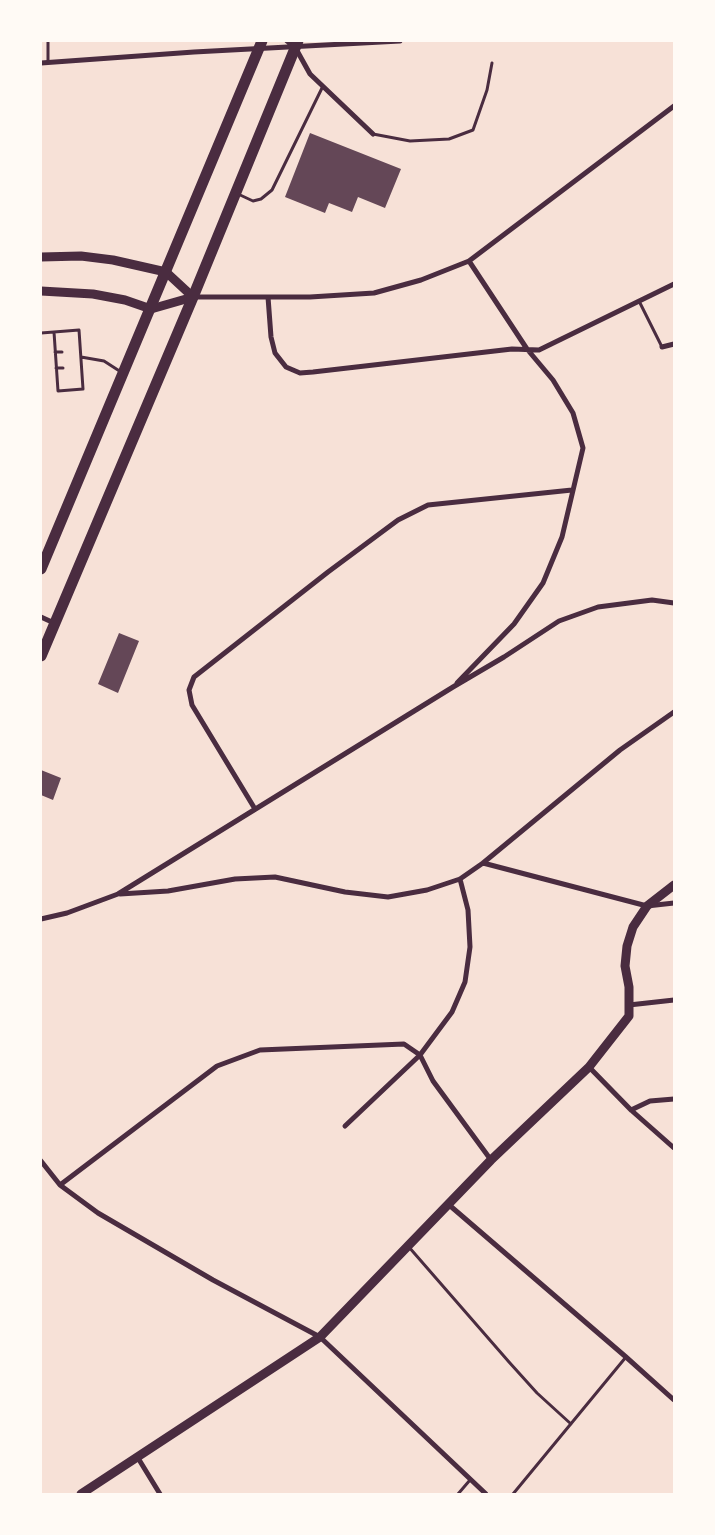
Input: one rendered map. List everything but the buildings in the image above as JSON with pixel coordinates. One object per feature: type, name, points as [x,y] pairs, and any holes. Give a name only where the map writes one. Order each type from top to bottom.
[{"type":"main road","points":[[41,656],[193,297],[293,43]]},
{"type":"main road","points":[[41,569],[260,45]]},
{"type":"street","points":[[41,63],[260,45],[400,41]]},
{"type":"street","points":[[293,43],[310,74],[373,134]]},
{"type":"street","points":[[41,291],[93,294],[125,300],[151,309],[193,297],[310,297],[374,293],[421,280],[468,261],[674,106]]},
{"type":"street","points":[[41,257],[81,256],[114,260],[166,272],[193,297]]},
{"type":"street","points":[[453,686],[514,624],[544,583],[562,537],[583,448],[573,413],[553,380],[527,350],[468,261]]},
{"type":"street","points":[[268,296],[271,337],[275,353],[286,367],[300,373],[512,349],[539,350],[674,284]]},
{"type":"street","points":[[662,348],[674,344]]},
{"type":"street","points":[[255,809],[192,705],[189,690],[194,677],[398,520],[428,506],[572,490]]},
{"type":"street","points":[[41,919],[67,913],[118,894],[453,686],[504,657],[559,621],[598,607],[652,600],[674,603]]},
{"type":"street","points":[[41,617],[55,624]]},
{"type":"street","points":[[118,894],[168,891],[235,879],[275,877],[345,892],[388,897],[427,890],[460,879],[620,750],[674,712]]},
{"type":"street","points":[[482,863],[647,906],[674,903]]},
{"type":"street","points":[[345,1126],[420,1055],[452,1012],[465,982],[470,947],[468,910],[460,879]]},
{"type":"street","points":[[81,1494],[320,1337],[490,1160],[590,1067],[629,1016],[629,987],[625,966],[627,946],[633,927],[647,906],[674,885]]},
{"type":"street","points":[[629,1005],[674,1000]]},
{"type":"street","points":[[60,1185],[218,1066],[260,1050],[404,1044],[420,1055],[433,1081],[490,1160]]},
{"type":"street","points":[[590,1067],[631,1110],[674,1148]]},
{"type":"street","points":[[631,1110],[650,1101],[674,1099]]},
{"type":"street","points":[[41,1161],[60,1185],[98,1213],[213,1280],[320,1337],[486,1494]]},
{"type":"street","points":[[448,1204],[674,1400]]},
{"type":"street","points":[[138,1458],[160,1494]]},
{"type":"lane","points":[[48,41],[48,62]]},
{"type":"lane","points":[[373,134],[410,141],[448,139],[473,130],[487,90],[492,63]]},
{"type":"lane","points":[[235,193],[253,201],[261,199],[272,190],[323,86]]},
{"type":"lane","points":[[639,301],[662,348]]},
{"type":"lane","points":[[41,333],[79,330],[83,389],[58,391],[54,332]]},
{"type":"lane","points":[[55,352],[62,352]]},
{"type":"lane","points":[[81,357],[104,361],[124,373]]},
{"type":"lane","points":[[77,367],[82,366]]},
{"type":"lane","points":[[56,368],[63,368]]},
{"type":"lane","points":[[408,1246],[509,1362],[571,1424]]},
{"type":"lane","points":[[513,1494],[626,1357]]},
{"type":"lane","points":[[458,1494],[471,1479]]}]
